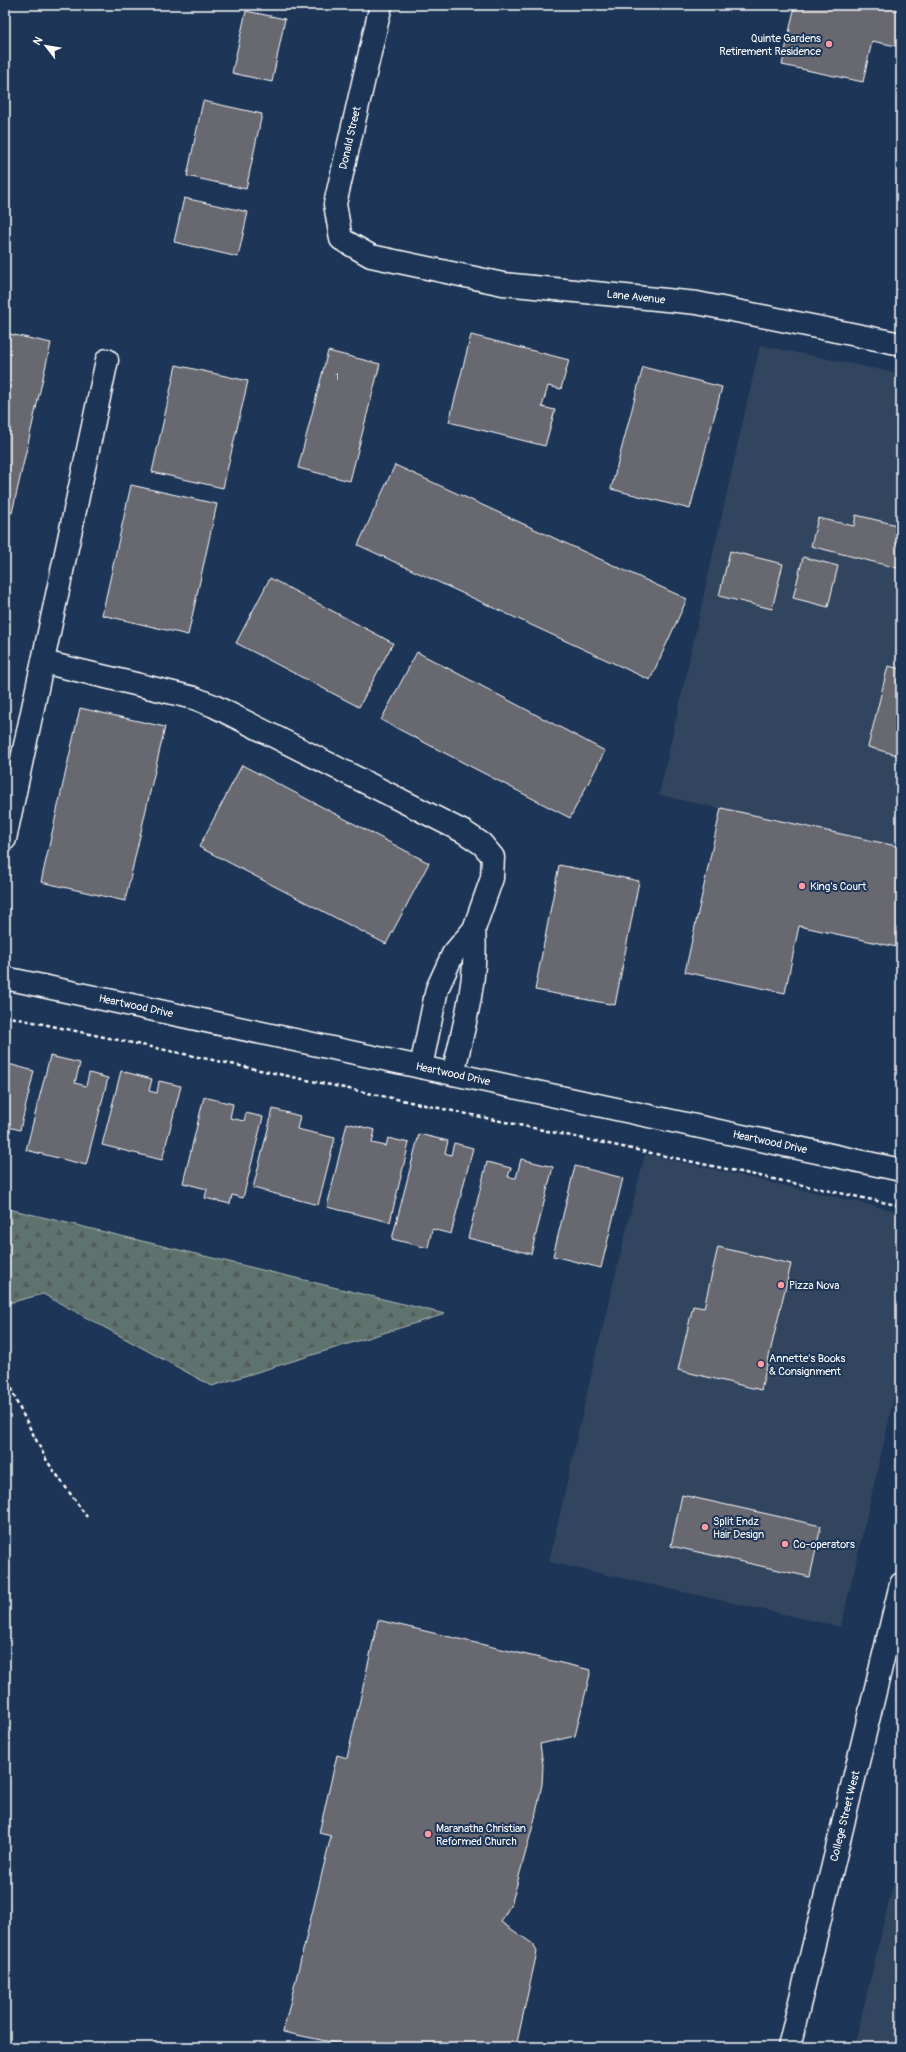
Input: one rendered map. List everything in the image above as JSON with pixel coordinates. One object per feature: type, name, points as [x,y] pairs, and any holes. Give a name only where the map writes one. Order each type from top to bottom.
[{"type":"street","name":"Donald Street","points":[[371,256],[341,239],[335,204],[381,5]]},
{"type":"street","name":"Lane Avenue","points":[[371,256],[504,284],[697,303],[901,344]]},
{"type":"street","points":[[5,839],[107,360]]},
{"type":"street","points":[[43,662],[194,698],[214,706],[464,832],[482,844],[492,857],[492,878],[474,929],[453,954],[437,989],[421,1067]]},
{"type":"street","points":[[453,1074],[472,985],[476,955],[474,929]]},
{"type":"street","name":"Heartwood Drive","points":[[5,978],[901,1170]]},
{"type":"street","name":"College Street West","points":[[790,2047],[901,1584]]},
{"type":"path","points":[[5,1016],[901,1206]]},
{"type":"path","points":[[5,1368],[16,1401],[47,1461],[87,1517]]},
{"type":"shaded area","points":[[760,345],[901,374],[901,849],[659,795]]},
{"type":"shaded area","points":[[645,1154],[901,1212],[901,1368],[841,1627],[549,1562],[595,1358]]},
{"type":"shaded area","points":[[901,1852],[901,2047],[854,2047]]},
{"type":"green space","points":[[5,1208],[445,1314],[212,1386],[43,1294],[5,1304]]},
{"type":"building","name":"Quinte Gardens Retirement Residence","points":[[795,5],[901,5],[901,47],[872,41],[863,82],[782,65]]},
{"type":"building","points":[[246,11],[285,19],[272,82],[232,73]]},
{"type":"building","points":[[203,101],[262,114],[246,189],[187,176]]},
{"type":"building","points":[[184,198],[248,212],[238,257],[174,242]]},
{"type":"building","points":[[5,333],[51,343],[12,513],[5,512]]},
{"type":"building","points":[[471,335],[569,360],[561,389],[548,386],[542,407],[555,410],[545,446],[449,422]]},
{"type":"building","points":[[328,351],[380,364],[350,481],[298,468]]},
{"type":"building","points":[[176,365],[248,381],[223,488],[152,472]]},
{"type":"building","points":[[643,367],[722,387],[690,509],[611,489]]},
{"type":"building","points":[[901,443],[901,466],[896,465]]},
{"type":"building","points":[[395,465],[687,599],[650,680],[358,545]]},
{"type":"building","points":[[131,485],[217,504],[188,635],[102,615]]},
{"type":"building","points":[[856,515],[901,526],[901,569],[811,546],[818,518],[854,526]]},
{"type":"building","points":[[5,527],[9,528],[5,544]]},
{"type":"building","points":[[730,551],[783,564],[772,609],[719,596]]},
{"type":"building","points":[[803,557],[838,566],[828,607],[793,598]]},
{"type":"building","points":[[270,578],[393,643],[359,707],[236,643]]},
{"type":"building","points":[[417,652],[605,751],[570,818],[381,720]]},
{"type":"building","points":[[888,666],[901,669],[901,756],[868,747]]},
{"type":"building","points":[[80,708],[165,727],[125,901],[41,882]]},
{"type":"building","points":[[242,765],[429,863],[386,944],[199,847]]},
{"type":"building","name":"King's Court","points":[[721,808],[901,847],[901,948],[799,926],[785,993],[685,972]]},
{"type":"building","points":[[559,865],[639,881],[615,1005],[535,990]]},
{"type":"building","points":[[50,1056],[80,1063],[75,1083],[86,1086],[89,1073],[108,1078],[86,1165],[26,1150]]},
{"type":"building","points":[[5,1063],[34,1071],[20,1130],[5,1126]]},
{"type":"building","points":[[121,1071],[152,1079],[149,1091],[157,1093],[159,1081],[181,1086],[162,1160],[102,1145]]},
{"type":"building","points":[[204,1097],[233,1104],[230,1118],[244,1121],[246,1113],[263,1117],[243,1198],[232,1195],[230,1204],[205,1198],[207,1189],[183,1183]]},
{"type":"building","points":[[273,1109],[300,1116],[297,1129],[335,1138],[318,1205],[253,1188]]},
{"type":"building","points":[[347,1123],[375,1130],[372,1143],[386,1146],[388,1138],[409,1143],[390,1222],[327,1207]]},
{"type":"building","points":[[419,1134],[448,1141],[445,1153],[451,1155],[454,1143],[473,1148],[451,1234],[432,1229],[428,1248],[392,1239]]},
{"type":"building","points":[[521,1159],[553,1167],[531,1254],[468,1238],[487,1162],[511,1168],[508,1177],[516,1178]]},
{"type":"building","points":[[575,1166],[623,1178],[601,1268],[553,1256]]},
{"type":"building","points":[[718,1247],[791,1264],[761,1390],[678,1370],[693,1306],[704,1308]]},
{"type":"building","points":[[682,1495],[821,1526],[810,1577],[671,1546]]},
{"type":"building","name":"Maranatha Christian Reformed Church","points":[[378,1620],[591,1670],[575,1736],[540,1744],[543,1765],[542,1784],[535,1818],[512,1902],[501,1922],[533,1944],[537,1952],[516,2047],[354,2047],[283,2032],[331,1836],[319,1833],[337,1755],[347,1758]]},
{"type":"place","name":"Quinte Gardens Retirement Residence","points":[[829,44]]},
{"type":"place","name":"King's Court","points":[[802,886]]},
{"type":"place","name":"Pizza Nova","points":[[781,1285]]},
{"type":"place","name":"Annette's Books & Consignment","points":[[761,1364]]},
{"type":"place","name":"Split Endz Hair Design","points":[[705,1527]]},
{"type":"place","name":"Co-operators","points":[[785,1544]]},
{"type":"place","name":"Maranatha Christian Reformed Church","points":[[428,1834]]}]
